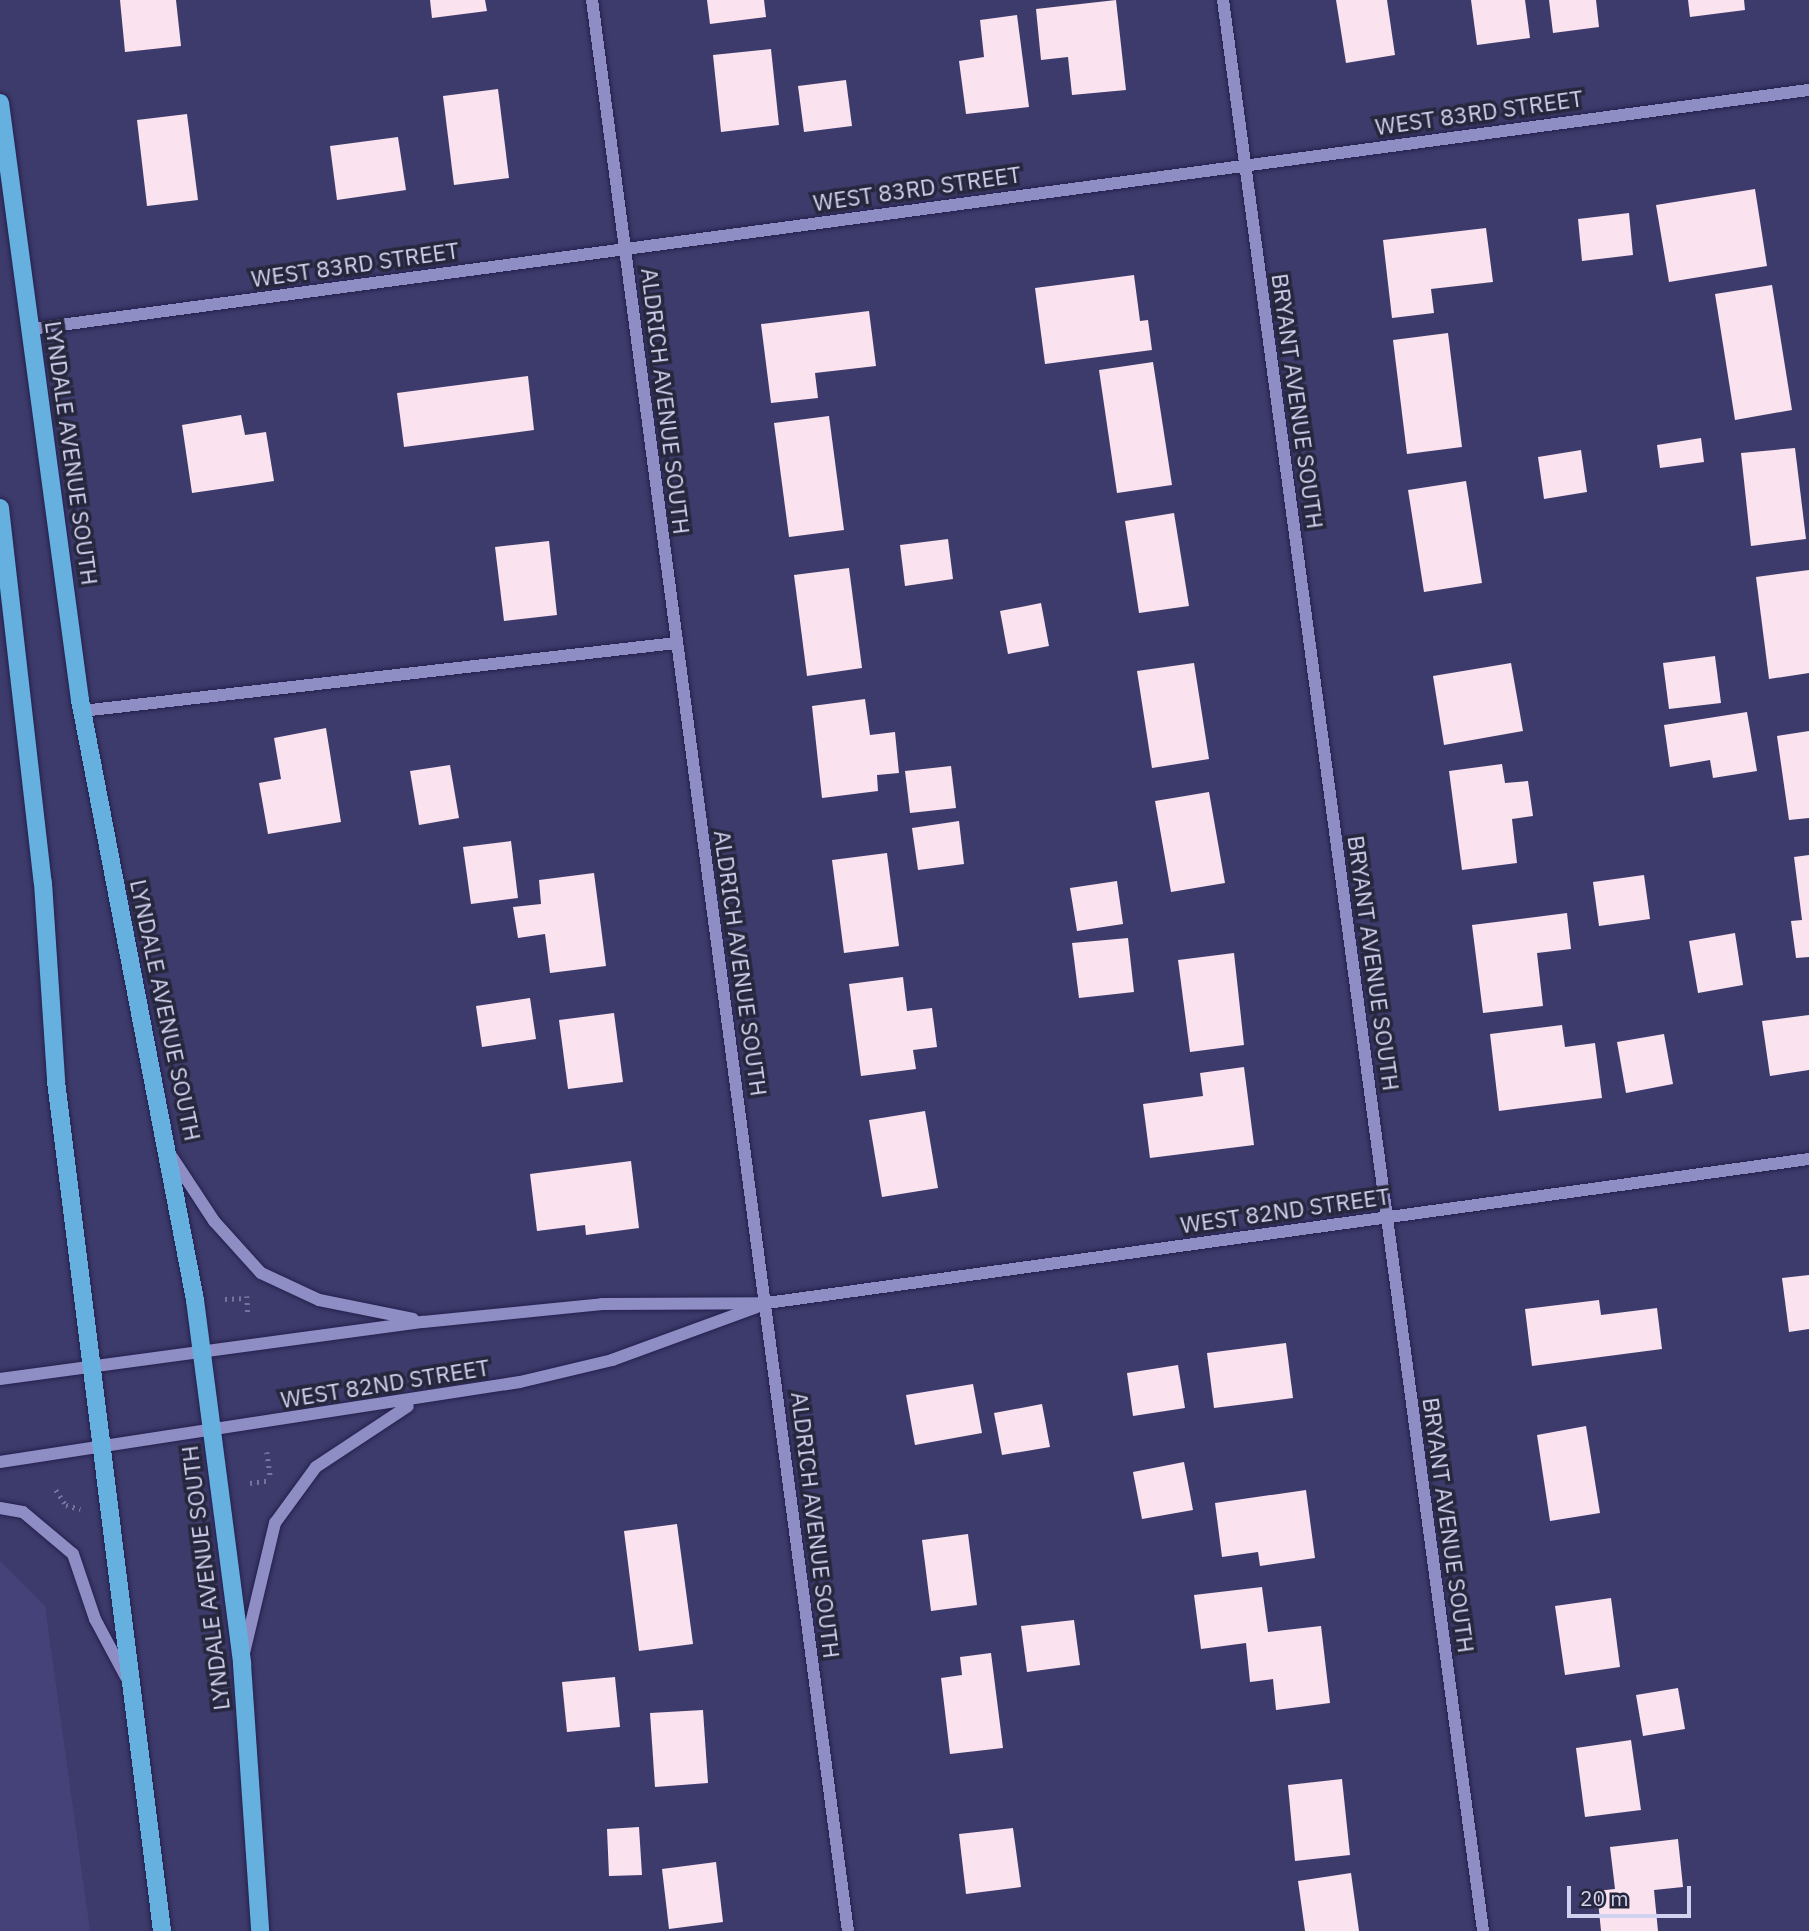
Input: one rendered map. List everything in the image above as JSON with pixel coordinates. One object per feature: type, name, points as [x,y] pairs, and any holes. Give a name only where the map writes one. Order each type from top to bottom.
[{"type":"main road","name":"LYNDALE AVENUE SOUTH","points":[[0,103],[82,711],[172,1157],[202,1349],[242,1664],[260,1931]]},
{"type":"main road","points":[[0,508],[44,883],[56,1081],[106,1447],[129,1682],[162,1931]]},
{"type":"street","name":"ALDRICH AVENUE SOUTH","points":[[592,0],[676,643],[767,1303],[848,1931]]},
{"type":"street","name":"BRYANT AVENUE SOUTH","points":[[1223,0],[1483,1931]]},
{"type":"street","name":"WEST 83RD STREET","points":[[31,329],[1809,90]]},
{"type":"street","points":[[82,711],[676,643]]},
{"type":"street","points":[[172,1157],[214,1221],[261,1273],[319,1300],[424,1322]]},
{"type":"street","name":"WEST 82ND STREET","points":[[0,1379],[202,1349],[602,1304],[767,1303],[1809,1159]]},
{"type":"street","name":"WEST 82ND STREET","points":[[0,1462],[412,1403],[612,1360],[767,1303]]},
{"type":"street","points":[[242,1664],[275,1523],[316,1466],[412,1403]]},
{"type":"street","points":[[0,1508],[23,1512],[73,1554],[96,1619],[129,1682]]},
{"type":"path","points":[[225,1299],[246,1298],[248,1313]]},
{"type":"path","points":[[267,1452],[271,1480],[276,1484]]},
{"type":"path","points":[[250,1483],[271,1480]]},
{"type":"path","points":[[56,1490],[66,1505],[80,1509]]},
{"type":"shaded area","points":[[0,1561],[45,1606],[90,1931],[0,1931]]},
{"type":"building","points":[[120,0],[176,0],[181,46],[125,52]]},
{"type":"building","points":[[430,0],[485,0],[487,11],[432,18]]},
{"type":"building","points":[[707,0],[764,0],[766,17],[710,24]]},
{"type":"building","points":[[1116,0],[1126,90],[1072,95],[1068,57],[1041,60],[1036,9]]},
{"type":"building","points":[[1336,0],[1387,0],[1395,55],[1346,63]]},
{"type":"building","points":[[1471,0],[1525,0],[1530,38],[1477,45]]},
{"type":"building","points":[[1549,0],[1596,0],[1599,27],[1553,33]]},
{"type":"building","points":[[1688,0],[1744,0],[1745,10],[1690,17]]},
{"type":"building","points":[[1017,15],[1029,107],[966,114],[959,61],[984,57],[980,20]]},
{"type":"building","points":[[771,49],[779,125],[721,132],[713,55]]},
{"type":"building","points":[[846,80],[852,126],[804,132],[798,86]]},
{"type":"building","points":[[498,89],[509,178],[454,185],[443,96]]},
{"type":"building","points":[[187,114],[198,200],[147,206],[137,120]]},
{"type":"building","points":[[398,137],[406,190],[337,200],[330,146]]},
{"type":"building","points":[[1755,189],[1767,266],[1669,282],[1656,205]]},
{"type":"building","points":[[1629,213],[1633,255],[1582,261],[1578,219]]},
{"type":"building","points":[[1486,228],[1493,282],[1431,289],[1434,313],[1392,318],[1383,240]]},
{"type":"building","points":[[1134,275],[1140,321],[1148,320],[1152,350],[1045,364],[1035,288]]},
{"type":"building","points":[[1772,285],[1792,410],[1735,420],[1715,294]]},
{"type":"building","points":[[869,311],[876,366],[815,373],[818,398],[771,403],[761,324]]},
{"type":"building","points":[[1448,333],[1462,447],[1407,454],[1393,340]]},
{"type":"building","points":[[1153,362],[1172,485],[1117,493],[1099,370]]},
{"type":"building","points":[[528,376],[534,430],[404,447],[397,393]]},
{"type":"building","points":[[241,415],[245,435],[266,432],[274,481],[192,493],[182,425]]},
{"type":"building","points":[[829,416],[844,530],[789,537],[774,423]]},
{"type":"building","points":[[1701,438],[1704,462],[1660,468],[1657,445]]},
{"type":"building","points":[[1795,448],[1806,539],[1751,546],[1741,453]]},
{"type":"building","points":[[1581,450],[1587,492],[1544,499],[1538,457]]},
{"type":"building","points":[[1466,481],[1482,583],[1424,592],[1408,490]]},
{"type":"building","points":[[1174,513],[1189,606],[1139,613],[1125,521]]},
{"type":"building","points":[[948,539],[953,579],[905,586],[900,545]]},
{"type":"building","points":[[549,541],[557,615],[504,621],[495,547]]},
{"type":"building","points":[[849,568],[862,668],[807,676],[794,575]]},
{"type":"building","points":[[1809,570],[1809,673],[1769,679],[1756,577]]},
{"type":"building","points":[[1041,603],[1049,646],[1008,654],[1000,611]]},
{"type":"building","points":[[1715,656],[1721,703],[1669,709],[1663,663]]},
{"type":"building","points":[[1194,663],[1209,759],[1152,768],[1137,671]]},
{"type":"building","points":[[1511,663],[1523,731],[1444,745],[1433,676]]},
{"type":"building","points":[[865,699],[870,735],[895,732],[899,773],[877,775],[878,791],[822,798],[812,706]]},
{"type":"building","points":[[1747,712],[1757,771],[1713,778],[1710,760],[1670,767],[1664,725]]},
{"type":"building","points":[[326,728],[341,822],[268,834],[259,783],[281,779],[274,738]]},
{"type":"building","points":[[1809,731],[1809,818],[1789,820],[1777,736]]},
{"type":"building","points":[[1502,764],[1505,783],[1528,781],[1533,816],[1512,819],[1517,863],[1462,870],[1449,771]]},
{"type":"building","points":[[450,765],[459,818],[419,825],[410,771]]},
{"type":"building","points":[[951,766],[956,808],[910,813],[905,771]]},
{"type":"building","points":[[1209,792],[1225,883],[1171,892],[1155,801]]},
{"type":"building","points":[[959,821],[964,864],[918,870],[912,828]]},
{"type":"building","points":[[511,841],[518,898],[471,904],[463,847]]},
{"type":"building","points":[[887,853],[899,946],[844,953],[832,860]]},
{"type":"building","points":[[1809,855],[1809,957],[1796,958],[1791,921],[1802,920],[1794,857]]},
{"type":"building","points":[[594,873],[606,966],[550,973],[545,934],[518,938],[513,907],[541,904],[539,880]]},
{"type":"building","points":[[1644,875],[1650,919],[1599,926],[1593,882]]},
{"type":"building","points":[[1117,881],[1123,924],[1077,931],[1070,888]]},
{"type":"building","points":[[1567,913],[1571,949],[1537,953],[1543,1006],[1483,1013],[1472,925]]},
{"type":"building","points":[[1735,933],[1743,985],[1698,993],[1689,941]]},
{"type":"building","points":[[1128,938],[1134,992],[1079,998],[1072,943]]},
{"type":"building","points":[[1234,953],[1244,1045],[1190,1052],[1178,960]]},
{"type":"building","points":[[903,977],[907,1011],[932,1008],[937,1047],[913,1050],[916,1069],[861,1076],[849,984]]},
{"type":"building","points":[[530,998],[536,1039],[482,1047],[476,1006]]},
{"type":"building","points":[[614,1013],[623,1082],[568,1089],[559,1020]]},
{"type":"building","points":[[1809,1015],[1809,1070],[1770,1076],[1762,1021]]},
{"type":"building","points":[[1562,1025],[1565,1047],[1595,1043],[1602,1098],[1499,1111],[1490,1034]]},
{"type":"building","points":[[1664,1034],[1673,1084],[1626,1093],[1617,1042]]},
{"type":"building","points":[[1244,1067],[1254,1145],[1150,1158],[1143,1104],[1203,1096],[1200,1073]]},
{"type":"building","points":[[925,1111],[938,1188],[882,1197],[869,1120]]},
{"type":"building","points":[[631,1161],[639,1228],[586,1235],[585,1225],[537,1231],[530,1174]]},
{"type":"building","points":[[1809,1275],[1809,1329],[1789,1332],[1782,1278]]},
{"type":"building","points":[[1599,1300],[1601,1315],[1657,1308],[1662,1349],[1532,1366],[1525,1309]]},
{"type":"building","points":[[1286,1343],[1293,1398],[1214,1408],[1207,1353]]},
{"type":"building","points":[[1178,1365],[1185,1408],[1133,1416],[1127,1373]]},
{"type":"building","points":[[973,1384],[982,1433],[915,1445],[906,1395]]},
{"type":"building","points":[[1042,1404],[1050,1447],[1002,1455],[994,1413]]},
{"type":"building","points":[[1586,1426],[1600,1513],[1550,1521],[1537,1435]]},
{"type":"building","points":[[1184,1462],[1193,1510],[1142,1519],[1133,1472]]},
{"type":"building","points":[[1306,1490],[1315,1558],[1260,1566],[1258,1552],[1222,1557],[1215,1503]]},
{"type":"building","points":[[677,1524],[693,1644],[639,1651],[624,1531]]},
{"type":"building","points":[[968,1534],[977,1605],[931,1611],[922,1540]]},
{"type":"building","points":[[1262,1587],[1268,1632],[1321,1626],[1330,1703],[1276,1710],[1273,1679],[1250,1682],[1246,1643],[1201,1649],[1194,1595]]},
{"type":"building","points":[[1611,1598],[1620,1667],[1565,1675],[1555,1606]]},
{"type":"building","points":[[1074,1620],[1080,1665],[1027,1672],[1021,1626]]},
{"type":"building","points":[[991,1653],[1003,1748],[950,1754],[941,1678],[962,1675],[960,1657]]},
{"type":"building","points":[[615,1677],[620,1727],[567,1732],[562,1682]]},
{"type":"building","points":[[1678,1688],[1685,1729],[1643,1736],[1636,1695]]},
{"type":"building","points":[[703,1710],[708,1783],[655,1787],[650,1713]]},
{"type":"building","points":[[1631,1740],[1641,1810],[1585,1817],[1576,1748]]},
{"type":"building","points":[[1342,1779],[1350,1855],[1295,1861],[1288,1785]]},
{"type":"building","points":[[639,1827],[642,1875],[609,1876],[607,1829]]},
{"type":"building","points":[[1013,1828],[1021,1887],[966,1894],[959,1834]]},
{"type":"building","points":[[1678,1839],[1683,1887],[1654,1890],[1658,1931],[1601,1931],[1597,1891],[1615,1889],[1610,1847]]},
{"type":"building","points":[[716,1862],[723,1922],[669,1929],[662,1869]]},
{"type":"building","points":[[1351,1873],[1359,1931],[1305,1931],[1298,1881]]}]
